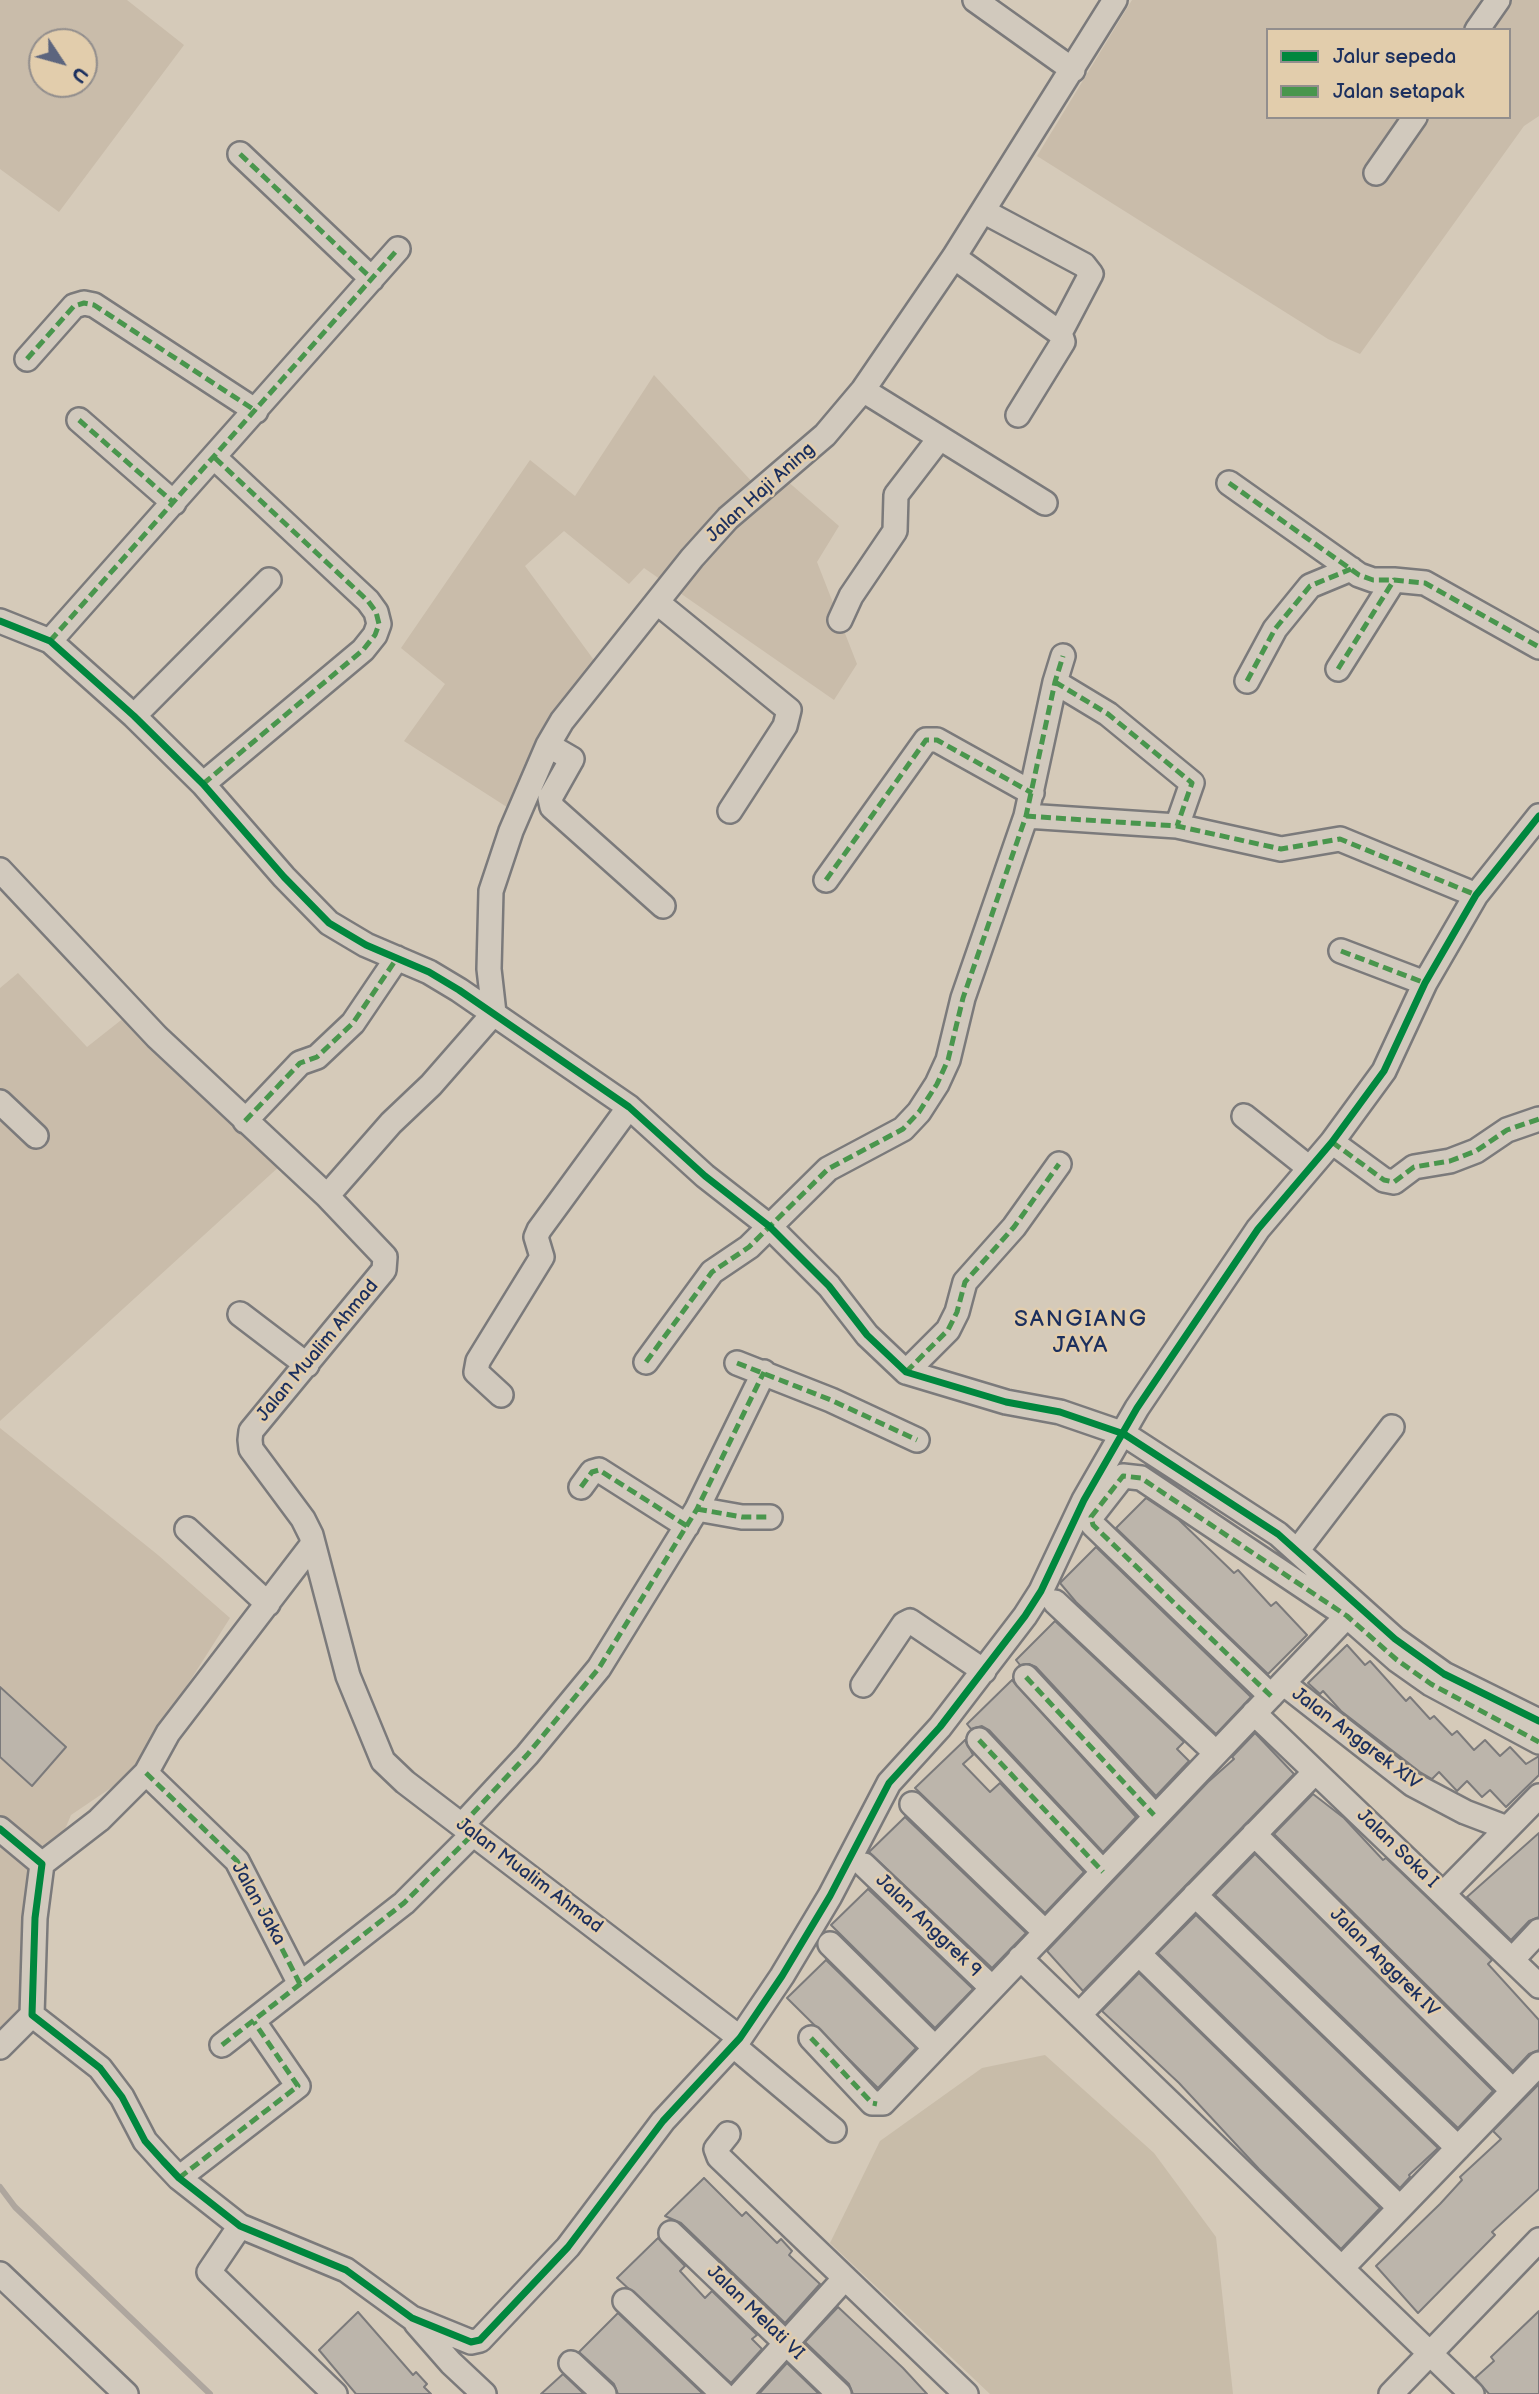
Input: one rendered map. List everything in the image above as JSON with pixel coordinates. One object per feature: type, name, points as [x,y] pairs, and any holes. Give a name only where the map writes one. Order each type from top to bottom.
[{"type":"street","points":[[975,0],[1073,70]]},
{"type":"street","name":"Jalan Haji Aning","points":[[494,1013],[488,929],[491,891],[511,831],[548,745],[562,721],[728,518],[825,435],[863,390],[954,257],[1115,0]]},
{"type":"street","points":[[1478,28],[1498,0]]},
{"type":"street","points":[[1376,173],[1414,119]]},
{"type":"street","points":[[240,154],[372,279]]},
{"type":"street","points":[[983,211],[1090,270],[1091,276],[1060,333]]},
{"type":"street","points":[[50,641],[398,249]]},
{"type":"street","points":[[954,257],[1060,333],[1063,342],[1018,415]]},
{"type":"street","points":[[27,359],[74,306],[84,303],[94,305],[256,411]]},
{"type":"street","points":[[863,390],[1045,503]]},
{"type":"street","points":[[79,420],[174,503]]},
{"type":"street","points":[[840,620],[851,596],[895,530],[897,495],[939,439]]},
{"type":"street","points":[[203,784],[363,650],[375,635],[379,624],[376,612],[368,601],[215,458]]},
{"type":"street","points":[[1228,483],[1365,578],[1425,583],[1539,647]]},
{"type":"street","points":[[1247,681],[1275,629],[1310,586],[1351,569]]},
{"type":"street","points":[[134,716],[269,580]]},
{"type":"street","points":[[1338,669],[1394,580]]},
{"type":"street","points":[[658,603],[789,710],[785,726],[730,811]]},
{"type":"street","points":[[0,621],[50,641],[134,716],[203,784],[284,877],[329,923],[366,945],[429,972],[494,1013],[629,1107],[705,1176],[769,1226],[829,1286],[867,1335],[906,1372],[967,1392],[1060,1412],[1124,1434],[1244,1510],[1297,1551],[1395,1639],[1444,1674],[1539,1721]]},
{"type":"street","points":[[646,1362],[712,1272],[741,1254],[828,1169],[903,1129],[919,1112],[937,1084],[948,1060],[963,998],[1026,816],[1063,656]]},
{"type":"street","points":[[1055,682],[1108,714],[1192,783],[1177,826]]},
{"type":"street","points":[[826,880],[926,740],[937,740],[1032,793]]},
{"type":"street","points":[[548,745],[572,759],[551,798],[552,807],[663,906]]},
{"type":"street","points":[[1026,816],[1177,826],[1281,849],[1340,839],[1476,895]]},
{"type":"street","points":[[412,2318],[471,2342],[483,2338],[568,2247],[663,2121],[737,2042],[830,1896],[889,1783],[940,1727],[1041,1591],[1084,1500],[1137,1408],[1236,1260],[1308,1167],[1332,1142],[1384,1071],[1424,984],[1476,895],[1539,816]]},
{"type":"street","name":"Jalan Mualim Ahmad","points":[[0,870],[157,1037],[327,1196],[377,1246],[386,1262],[384,1270],[251,1431],[250,1440],[251,1449],[303,1519],[348,1676],[383,1761],[737,2042],[834,2130]]},
{"type":"street","points":[[1341,951],[1424,984]]},
{"type":"street","points":[[245,1121],[300,1063],[317,1057],[353,1023],[397,958]]},
{"type":"street","points":[[327,1196],[494,1013]]},
{"type":"street","points":[[0,1102],[36,1136]]},
{"type":"street","points":[[501,1395],[479,1378],[475,1369],[478,1361],[542,1257],[537,1233],[629,1107]]},
{"type":"street","points":[[1244,1116],[1308,1167]]},
{"type":"street","points":[[1332,1142],[1384,1180],[1394,1182],[1414,1167],[1450,1161],[1476,1152],[1507,1130],[1539,1119]]},
{"type":"street","points":[[906,1372],[948,1330],[957,1312],[965,1282],[1014,1227],[1059,1164]]},
{"type":"street","points":[[240,1314],[307,1365]]},
{"type":"street","points":[[737,1363],[764,1372],[917,1440]]},
{"type":"street","points":[[222,2045],[404,1903],[600,1668],[692,1517],[764,1372]]},
{"type":"street","points":[[1297,1551],[1392,1427]]},
{"type":"street","points":[[581,1487],[592,1472],[599,1470],[692,1517],[770,1517]]},
{"type":"street","name":"Jalan Anggrek XIV","points":[[1347,1616],[1141,1478],[1123,1476],[1091,1517],[1093,1525],[1277,1689],[1412,1784],[1465,1812],[1507,1828]]},
{"type":"street","points":[[187,1529],[268,1604]]},
{"type":"street","points":[[0,2047],[32,2015],[35,1918],[42,1864],[99,1820],[146,1773],[168,1732],[312,1545]]},
{"type":"street","points":[[1055,1602],[1216,1753]]},
{"type":"street","points":[[811,2038],[872,2103],[883,2103],[1154,1815],[1347,1616],[1397,1660],[1431,1684],[1539,1742]]},
{"type":"street","points":[[863,1685],[904,1624],[909,1621],[984,1671]]},
{"type":"street","points":[[1026,1677],[1154,1815]]},
{"type":"street","name":"Jalan Soka I","points":[[1254,1713],[1539,1986]]},
{"type":"street","points":[[979,1740],[1103,1871]]},
{"type":"street","points":[[1079,2015],[1315,1772]]},
{"type":"street","name":"Jalan Jaka","points":[[146,1773],[237,1861],[300,1984]]},
{"type":"street","points":[[1443,1894],[1539,1796]]},
{"type":"street","points":[[912,1804],[1045,1932]]},
{"type":"street","points":[[0,1829],[42,1864]]},
{"type":"street","name":"Jalan Anggrek IV","points":[[1254,1834],[1513,2091]]},
{"type":"street","name":"Jalan Anggrek 9","points":[[864,1865],[992,1988]]},
{"type":"street","points":[[1195,1895],[1458,2148]]},
{"type":"street","points":[[1512,1960],[1539,1931]]},
{"type":"street","points":[[830,1944],[934,2048]]},
{"type":"street","points":[[1139,1954],[1400,2208]]},
{"type":"street","points":[[1020,1958],[1472,2394]]},
{"type":"street","points":[[32,2015],[100,2068],[122,2097],[145,2141],[179,2178],[240,2226],[346,2270],[412,2318],[451,2363],[484,2394]]},
{"type":"street","points":[[179,2178],[297,2090],[298,2082],[254,2022]]},
{"type":"street","points":[[1342,2268],[1539,2064]]},
{"type":"street","points":[[728,2134],[716,2153],[965,2394]]},
{"type":"street","points":[[240,2226],[209,2272],[335,2394]]},
{"type":"street","name":"Jalan Melati VI","points":[[671,2233],[839,2394]]},
{"type":"street","points":[[1391,2394],[1539,2240]]},
{"type":"street","points":[[0,2274],[126,2394]]},
{"type":"street","points":[[740,2394],[845,2278]]},
{"type":"street","points":[[625,2301],[723,2394]]},
{"type":"street","points":[[571,2363],[604,2394]]},
{"type":"shaded area","points":[[0,0],[127,0],[184,45],[59,212],[0,169]]},
{"type":"shaded area","points":[[1132,0],[1539,0],[1539,116],[1524,126],[1360,354],[1328,339],[1037,156]]},
{"type":"shaded area","points":[[654,375],[754,484],[778,473],[839,526],[817,562],[857,664],[834,700],[644,568],[629,584],[564,531],[525,566],[610,682],[571,727],[524,818],[404,741],[445,684],[401,648],[530,460],[575,496]]},
{"type":"shaded area","points":[[18,973],[87,1047],[125,1017],[282,1164],[0,1421],[0,988]]},
{"type":"shaded area","points":[[0,1428],[158,1555],[230,1618],[130,1775],[71,1815],[52,1860],[42,2008],[0,2049]]},
{"type":"shaded area","points":[[1045,2055],[1154,2153],[1216,2237],[1233,2394],[990,2394],[830,2243],[880,2141],[982,2068]]},
{"type":"building","points":[[1146,1498],[1179,1520],[1234,1573],[1238,1570],[1271,1606],[1276,1602],[1307,1635],[1268,1674],[1116,1528]]},
{"type":"building","points":[[1096,1547],[1251,1697],[1216,1734],[1076,1602],[1060,1583]]},
{"type":"building","points":[[1055,1621],[1184,1742],[1177,1749],[1189,1761],[1156,1796],[1036,1667],[1029,1664],[1020,1665],[1016,1660]]},
{"type":"building","points":[[1347,1645],[1365,1665],[1370,1661],[1406,1701],[1410,1697],[1430,1719],[1434,1716],[1452,1735],[1457,1731],[1474,1750],[1485,1740],[1500,1756],[1510,1747],[1526,1764],[1539,1756],[1539,1775],[1506,1807],[1490,1790],[1482,1797],[1467,1781],[1457,1791],[1439,1772],[1432,1779],[1420,1772],[1341,1711],[1323,1691],[1320,1694],[1308,1683]]},
{"type":"building","points":[[1012,1680],[1136,1817],[1103,1852],[989,1730],[982,1726],[971,1729],[967,1724]]},
{"type":"building","points":[[0,1687],[66,1747],[32,1786],[0,1757]]},
{"type":"building","points":[[1255,1733],[1294,1774],[1083,1991],[1047,1951],[1208,1782],[1234,1759],[1232,1757]]},
{"type":"building","points":[[965,1740],[973,1755],[963,1764],[990,1792],[1000,1783],[1084,1872],[1045,1913],[915,1788]]},
{"type":"building","points":[[1313,1794],[1344,1818],[1383,1860],[1386,1858],[1492,1960],[1488,1964],[1539,2020],[1539,2050],[1529,2054],[1513,2071],[1274,1834]]},
{"type":"building","points":[[905,1817],[1026,1933],[992,1968],[869,1852]]},
{"type":"building","points":[[1539,1833],[1539,1917],[1529,1921],[1511,1940],[1467,1897]]},
{"type":"building","points":[[1255,1854],[1493,2091],[1458,2128],[1215,1895]]},
{"type":"building","points":[[868,1889],[973,1989],[935,2028],[831,1925]]},
{"type":"building","points":[[1196,1915],[1438,2148],[1409,2175],[1400,2188],[1158,1953]]},
{"type":"building","points":[[826,1960],[916,2048],[878,2088],[787,1998]]},
{"type":"building","points":[[1139,1973],[1380,2208],[1341,2249],[1259,2169],[1179,2083],[1102,2011]]},
{"type":"building","points":[[1539,2084],[1539,2189],[1492,2232],[1495,2235],[1418,2313],[1376,2266],[1440,2204],[1462,2180],[1460,2177],[1501,2139],[1493,2131]]},
{"type":"building","points":[[704,2178],[742,2216],[746,2212],[777,2243],[781,2239],[792,2251],[789,2255],[820,2284],[785,2323],[681,2223],[665,2216]]},
{"type":"building","points":[[658,2238],[685,2266],[680,2271],[705,2298],[712,2291],[757,2335],[752,2339],[762,2349],[731,2383],[617,2278]]},
{"type":"building","points":[[838,2307],[927,2394],[853,2394],[849,2384],[805,2342]]},
{"type":"building","points":[[1539,2311],[1539,2394],[1489,2394],[1475,2378],[1494,2361],[1491,2357]]},
{"type":"building","points":[[358,2312],[413,2375],[416,2372],[427,2384],[424,2387],[431,2394],[356,2394],[319,2350]]},
{"type":"building","points":[[618,2313],[703,2394],[618,2394],[614,2384],[579,2352]]},
{"type":"building","points":[[787,2363],[819,2394],[759,2394]]},
{"type":"building","points":[[563,2374],[584,2394],[541,2394]]},
{"type":"waterway","points":[[0,2187],[15,2207],[210,2394]]},
{"type":"marked path","points":[[240,154],[372,279]]},
{"type":"marked path","points":[[50,641],[398,249]]},
{"type":"marked path","points":[[27,359],[74,306],[84,303],[94,305],[256,411]]},
{"type":"marked path","points":[[79,420],[174,503]]},
{"type":"marked path","points":[[203,784],[363,650],[375,635],[379,624],[376,612],[368,601],[215,458]]},
{"type":"marked path","points":[[1229,483],[1359,575],[1373,580],[1394,580]]},
{"type":"marked path","points":[[1247,681],[1275,629],[1310,586],[1351,569]]},
{"type":"marked path","points":[[1338,669],[1394,580],[1425,583],[1539,647]]},
{"type":"marked path","points":[[646,1362],[712,1272],[749,1247],[828,1169],[903,1129],[919,1112],[937,1084],[948,1060],[963,998],[1026,816],[1063,656]]},
{"type":"marked path","points":[[1055,682],[1108,714],[1192,783],[1177,826]]},
{"type":"marked path","points":[[826,880],[926,740],[937,740],[1032,793]]},
{"type":"marked path","points":[[1026,816],[1177,826],[1281,849],[1340,839],[1476,895]]},
{"type":"marked path","points":[[1341,951],[1425,983]]},
{"type":"marked path","points":[[245,1121],[300,1063],[317,1057],[353,1023],[397,958]]},
{"type":"marked path","points":[[1332,1142],[1384,1180],[1394,1182],[1414,1167],[1450,1161],[1476,1151],[1507,1130],[1539,1119]]},
{"type":"marked path","points":[[906,1372],[948,1330],[957,1312],[965,1282],[1014,1227],[1059,1164]]},
{"type":"marked path","points":[[737,1363],[831,1400],[917,1440]]},
{"type":"marked path","points":[[462,1825],[527,1755],[599,1668],[697,1509],[764,1372]]},
{"type":"marked path","points":[[581,1487],[592,1472],[599,1470],[687,1526]]},
{"type":"marked path","points":[[1271,1696],[1093,1525],[1091,1517],[1123,1476],[1141,1478],[1347,1616],[1397,1660],[1431,1684],[1539,1742]]},
{"type":"marked path","points":[[697,1509],[742,1517],[770,1517]]},
{"type":"marked path","points":[[1026,1677],[1154,1815]]},
{"type":"marked path","points":[[979,1740],[1103,1872]]},
{"type":"marked path","points":[[146,1773],[237,1861],[300,1984]]},
{"type":"marked path","points":[[222,2045],[404,1903],[473,1834]]},
{"type":"marked path","points":[[179,2178],[298,2086],[254,2022]]},
{"type":"marked path","points":[[811,2038],[872,2103],[877,2104]]},
{"type":"cycle path","points":[[0,621],[50,641],[134,716],[203,784],[284,877],[329,923],[366,945],[429,972],[459,990],[629,1107],[705,1176],[769,1226],[829,1286],[867,1335],[906,1372],[1006,1402],[1060,1412],[1124,1434],[1278,1534],[1395,1639],[1444,1674],[1539,1721]]},
{"type":"cycle path","points":[[0,1829],[42,1864],[35,1918],[32,2015],[100,2068],[122,2097],[145,2141],[163,2161],[179,2178],[240,2226],[346,2270],[412,2318],[471,2342],[480,2340],[568,2247],[663,2121],[740,2038],[782,1976],[830,1896],[889,1783],[940,1727],[1025,1616],[1041,1591],[1084,1500],[1137,1408],[1258,1229],[1332,1142],[1384,1071],[1425,983],[1476,895],[1539,816]]},
{"type":"district","name":"SANGIANG JAYA","points":[[1081,1333]]}]
